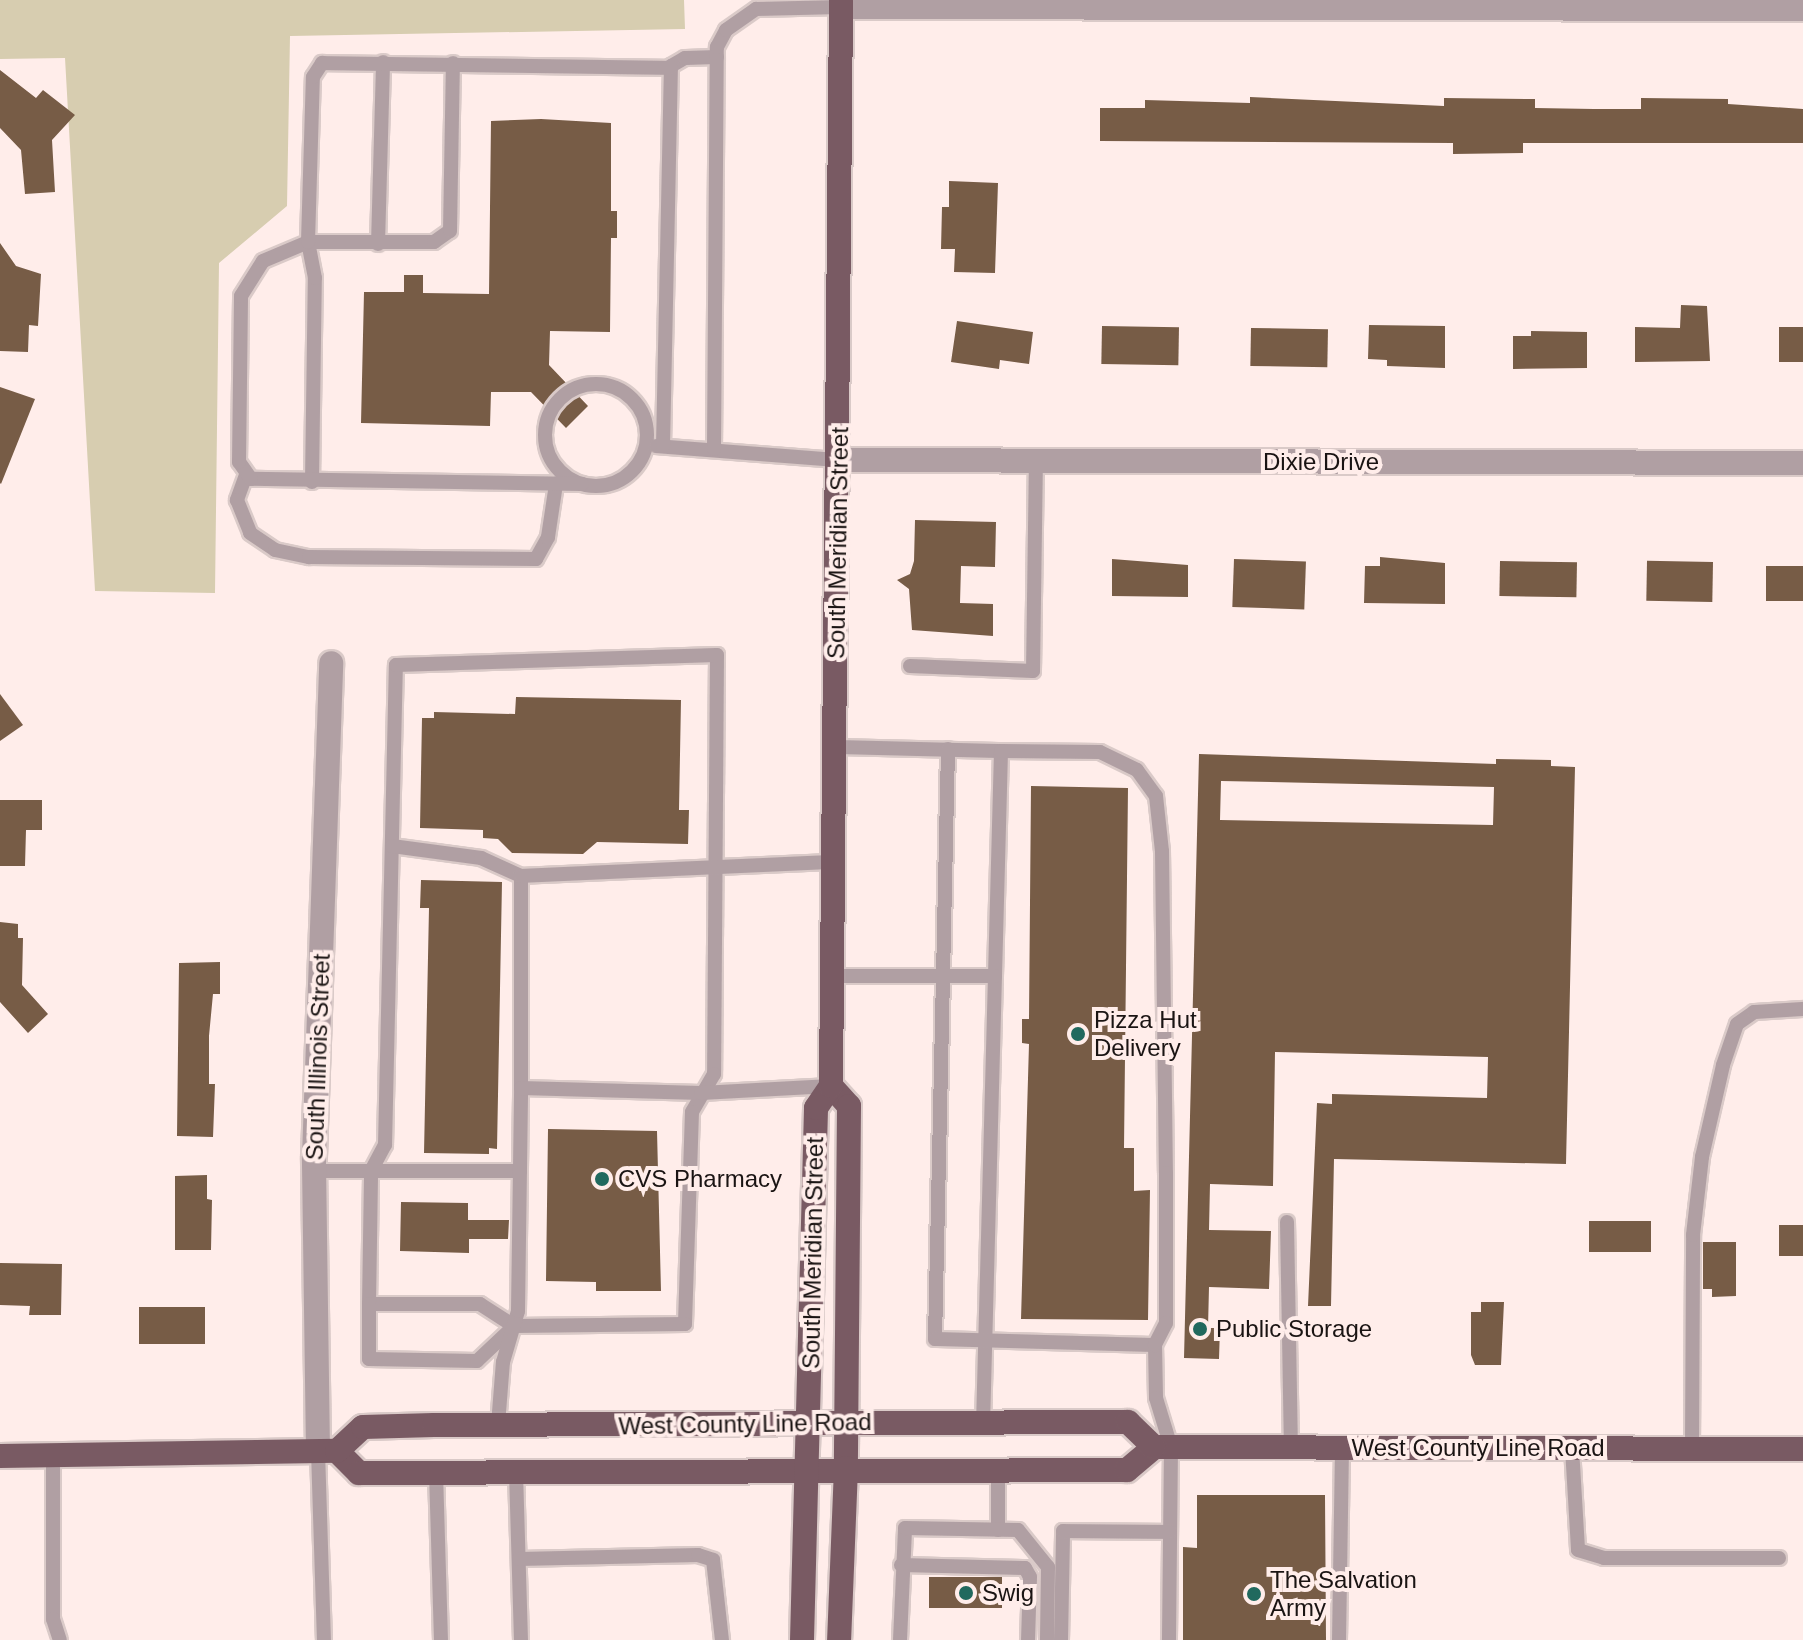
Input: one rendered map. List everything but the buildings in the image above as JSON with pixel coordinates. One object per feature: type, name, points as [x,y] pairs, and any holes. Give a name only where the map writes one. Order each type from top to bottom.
[{"type":"main road","name":"South Meridian Street","points":[[802,1640],[809,1469],[816,1108],[831,1086],[841,4]]},
{"type":"main road","name":"South Meridian Street","points":[[831,1086],[849,1106],[847,1422],[839,1640]]},
{"type":"main road","name":"West County Line Road","points":[[1162,1447],[1128,1422],[847,1422],[810,1425],[363,1427],[327,1451],[359,1473],[846,1468],[1127,1470],[1162,1447],[1803,1449]]},
{"type":"main road","points":[[0,1456],[327,1451]]},
{"type":"street","points":[[841,4],[1803,9]]},
{"type":"street","name":"Dixie Drive","points":[[839,460],[1803,463]]},
{"type":"street","name":"South Illinois Street","points":[[327,1451],[314,1171],[331,663]]},
{"type":"lane","points":[[714,449],[717,57],[726,30],[756,9],[841,4]]},
{"type":"lane","points":[[312,482],[315,278],[308,242],[315,68],[329,61],[671,68],[685,58],[717,57]]},
{"type":"lane","points":[[378,244],[383,62]]},
{"type":"lane","points":[[453,63],[450,231],[434,242],[308,242],[263,261],[241,296],[239,462],[246,475],[258,482],[599,486],[622,478],[640,461],[646,445],[647,428],[632,398],[602,384],[569,391],[557,402],[545,434],[555,465],[582,484]]},
{"type":"lane","points":[[663,446],[671,68]]},
{"type":"lane","points":[[646,445],[839,460]]},
{"type":"lane","points":[[910,666],[1033,671],[1036,460]]},
{"type":"lane","points":[[246,475],[237,500],[250,533],[275,550],[309,557],[536,559],[548,537],[556,484]]},
{"type":"lane","points":[[369,1304],[480,1304],[514,1326],[685,1324],[692,1112],[714,1074],[717,655],[396,665],[385,1145],[371,1171],[369,1304],[369,1359],[477,1361],[514,1326]]},
{"type":"lane","points":[[835,747],[1100,752],[1137,770],[1156,796],[1162,851],[1166,1323],[1155,1345],[1156,1398],[1170,1532],[1169,1640]]},
{"type":"lane","points":[[948,749],[935,1339],[1155,1345]]},
{"type":"lane","points":[[983,1423],[1001,751]]},
{"type":"lane","points":[[392,846],[481,858],[521,876],[834,862]]},
{"type":"lane","points":[[498,1425],[498,1391],[518,1311],[521,876]]},
{"type":"lane","points":[[832,976],[995,976]]},
{"type":"lane","points":[[1692,1448],[1693,1235],[1702,1157],[1723,1065],[1737,1024],[1754,1012],[1803,1009]]},
{"type":"lane","points":[[521,1088],[701,1093],[831,1086]]},
{"type":"lane","points":[[314,1171],[520,1171]]},
{"type":"lane","points":[[1287,1222],[1291,1447]]},
{"type":"lane","points":[[1339,1640],[1342,1448]]},
{"type":"lane","points":[[1572,1448],[1578,1550],[1604,1558],[1779,1558]]},
{"type":"lane","points":[[324,1640],[327,1451]]},
{"type":"lane","points":[[53,1457],[53,1619],[60,1640]]},
{"type":"lane","points":[[998,1471],[998,1530]]},
{"type":"lane","points":[[436,1472],[441,1640]]},
{"type":"lane","points":[[516,1472],[521,1640]]},
{"type":"lane","points":[[900,1640],[905,1528],[1018,1530],[1048,1567],[1061,1640]]},
{"type":"lane","points":[[1047,1640],[1063,1531],[1170,1532]]},
{"type":"lane","points":[[519,1559],[698,1555],[713,1560],[722,1640]]},
{"type":"lane","points":[[901,1565],[1025,1568],[1030,1577],[1028,1640]]},
{"type":"shaded area","points":[[0,0],[684,0],[685,29],[290,36],[287,206],[219,263],[215,593],[95,591],[65,58],[0,59]]},
{"type":"place","name":"Pizza Hut Delivery","points":[[1078,1034]]},
{"type":"place","name":"CVS Pharmacy","points":[[602,1179]]},
{"type":"place","name":"Public Storage","points":[[1200,1329]]},
{"type":"place","name":"Swig","points":[[966,1593]]},
{"type":"place","name":"The Salvation Army","points":[[1254,1594]]}]
